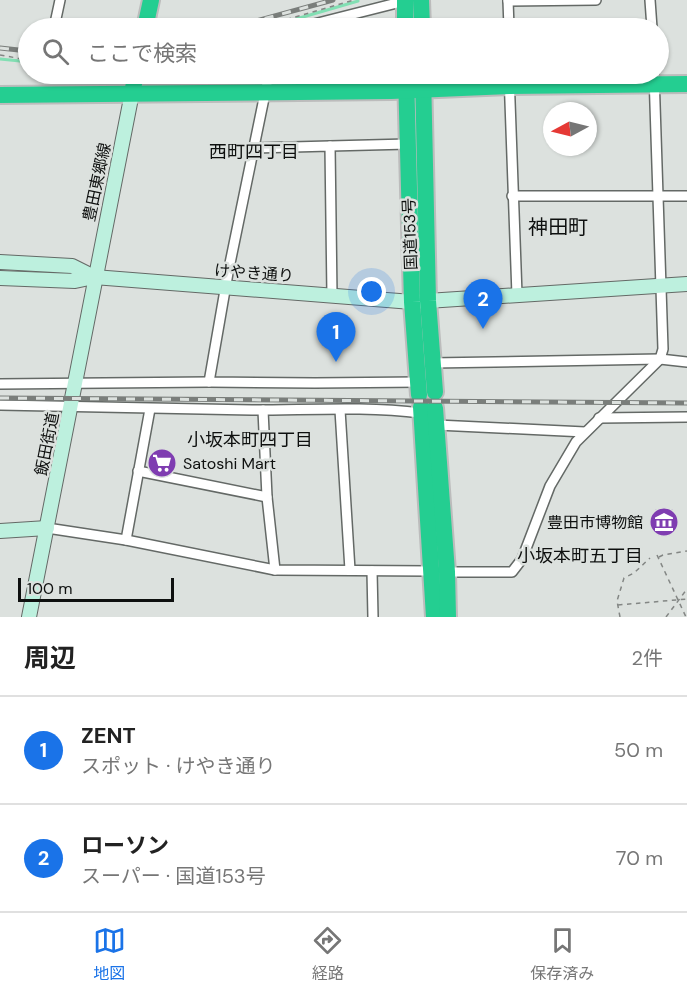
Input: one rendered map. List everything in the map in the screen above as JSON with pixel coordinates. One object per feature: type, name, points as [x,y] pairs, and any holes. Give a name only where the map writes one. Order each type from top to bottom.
[{"type":"highway","points":[[147,18],[151,0]]},
{"type":"highway","points":[[407,18],[410,0]]},
{"type":"highway","points":[[410,0],[418,18]]},
{"type":"highway","points":[[669,81],[687,84]]},
{"type":"highway","points":[[132,93],[134,84]]},
{"type":"highway","points":[[0,95],[266,91],[364,84]]},
{"type":"highway","name":"国道153号","points":[[406,84],[425,399],[439,572],[448,617]]},
{"type":"highway","name":"国道153号","points":[[423,84],[420,302],[432,363],[425,399],[437,425],[439,572],[434,617]]},
{"type":"street","points":[[56,18],[60,0]]},
{"type":"street","points":[[338,18],[410,0]]},
{"type":"street","points":[[509,18],[508,1],[596,0]]},
{"type":"street","points":[[650,0],[651,18]]},
{"type":"street","points":[[209,382],[268,84]]},
{"type":"street","points":[[509,84],[517,295]]},
{"type":"street","points":[[0,531],[47,528],[126,540],[275,570],[513,572],[522,560],[550,486],[585,432],[660,359],[663,349],[655,84]]},
{"type":"street","name":"豊田東郷線","points":[[94,277],[132,93]]},
{"type":"street","points":[[255,148],[408,144]]},
{"type":"street","points":[[330,146],[332,296]]},
{"type":"street","points":[[512,196],[687,196]]},
{"type":"street","name":"けやき通り","points":[[0,262],[72,266],[94,277]]},
{"type":"street","name":"けやき通り","points":[[0,278],[75,281],[94,277],[420,302],[687,284]]},
{"type":"street","name":"飯田街道","points":[[29,617],[76,383],[94,277]]},
{"type":"street","points":[[432,363],[660,359],[687,362]]},
{"type":"street","points":[[0,384],[315,383],[425,399]]},
{"type":"street","points":[[0,405],[340,410],[384,408],[425,399]]},
{"type":"street","points":[[126,540],[150,409]]},
{"type":"street","points":[[263,410],[267,497],[275,570]]},
{"type":"street","points":[[340,410],[350,570]]},
{"type":"street","points":[[599,418],[687,417]]},
{"type":"street","points":[[437,425],[585,432]]},
{"type":"street","points":[[138,471],[267,497]]},
{"type":"street","points":[[372,571],[373,617]]},
{"type":"path","points":[[292,18],[354,0]]},
{"type":"path","points":[[0,55],[18,58]]},
{"type":"path","points":[[686,617],[658,556],[687,551]]},
{"type":"path","points":[[620,617],[617,605],[624,578],[634,573],[650,558]]},
{"type":"path","points":[[666,617],[687,589]]},
{"type":"path","points":[[617,605],[687,599]]},
{"type":"waterway","points":[[299,18],[358,1]]},
{"type":"waterway","points":[[0,59],[18,61]]},
{"type":"railway","points":[[267,18],[333,0]]},
{"type":"railway","points":[[0,48],[18,50]]},
{"type":"railway","points":[[0,398],[687,403]]},
{"type":"place","name":"ローソン","points":[[483,329]]},
{"type":"place","name":"ZENT","points":[[336,362]]},
{"type":"place","name":"Satoshi Mart","points":[[162,463]]},
{"type":"place","name":"豊田市博物館","points":[[664,522]]},
{"type":"district","name":"西町四丁目","points":[[254,152]]},
{"type":"district","name":"神田町","points":[[558,227]]},
{"type":"district","name":"小坂本町四丁目","points":[[250,440]]},
{"type":"district","name":"小坂本町五丁目","points":[[580,556]]}]
